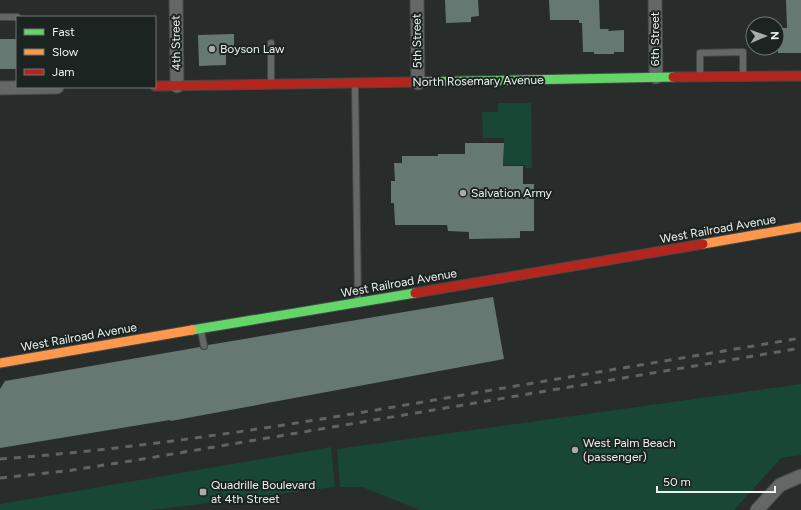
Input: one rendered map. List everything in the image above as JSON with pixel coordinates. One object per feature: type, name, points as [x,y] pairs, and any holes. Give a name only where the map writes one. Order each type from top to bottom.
[{"type":"street","name":"4th Street","points":[[176,0],[177,86]]},
{"type":"street","name":"5th Street","points":[[416,0],[418,83]]},
{"type":"street","name":"6th Street","points":[[655,0],[656,77]]},
{"type":"street","name":"North Rosemary Avenue","points":[[156,86],[418,83],[656,77],[801,76]]},
{"type":"street","points":[[0,88],[16,88]]},
{"type":"street","name":"West Railroad Avenue","points":[[0,363],[801,226]]},
{"type":"street","points":[[757,510],[780,485],[801,476]]},
{"type":"lane","points":[[0,17],[16,17]]},
{"type":"lane","points":[[271,43],[271,85]]},
{"type":"lane","points":[[700,77],[700,53],[735,52],[742,52],[743,76]]},
{"type":"lane","points":[[354,84],[358,302]]},
{"type":"lane","points":[[200,329],[204,346]]},
{"type":"green space","points":[[498,103],[531,103],[532,168],[525,168],[525,165],[504,165],[504,138],[483,138],[482,112],[498,112]]},
{"type":"green space","points":[[801,384],[801,455],[781,458],[734,510],[420,510],[362,487],[340,487],[337,449]]},
{"type":"green space","points":[[331,447],[335,487],[152,510],[0,510],[0,504]]},
{"type":"building","points":[[445,0],[478,0],[479,16],[471,17],[471,22],[446,23]]},
{"type":"building","points":[[549,0],[599,0],[600,29],[609,29],[608,31],[624,30],[624,52],[614,52],[614,54],[594,54],[594,52],[583,52],[582,23],[579,23],[579,20],[550,20]]},
{"type":"building","points":[[786,0],[801,0],[801,53],[785,53],[785,28],[787,28]]},
{"type":"building","name":"Boyson Law","points":[[234,34],[234,48],[226,49],[226,65],[199,66],[198,35]]},
{"type":"building","points":[[0,39],[16,39],[16,69],[0,69]]},
{"type":"building","name":"Salvation Army","points":[[465,143],[504,143],[503,166],[523,166],[523,184],[534,184],[534,231],[520,231],[520,238],[469,239],[469,232],[448,231],[447,225],[395,225],[394,203],[391,203],[391,181],[395,181],[394,163],[402,163],[402,156],[465,154]]},
{"type":"building","points":[[493,297],[504,359],[171,421],[0,448],[0,389],[5,381],[200,347],[204,350],[207,349],[208,345]]},
{"type":"railway","points":[[0,459],[60,454],[241,432],[801,338]]},
{"type":"railway","points":[[0,478],[66,471],[137,460],[801,348]]},
{"type":"traffic: fast","points":[[416,82],[673,77]]},
{"type":"traffic: fast","points":[[192,330],[415,293]]},
{"type":"traffic: slow","points":[[703,244],[801,227]]},
{"type":"traffic: slow","points":[[0,363],[192,330]]},
{"type":"traffic: jam","points":[[673,77],[801,76]]},
{"type":"traffic: jam","points":[[156,86],[416,82]]},
{"type":"traffic: jam","points":[[415,293],[703,244]]},
{"type":"place","name":"Boyson Law","points":[[212,49]]},
{"type":"place","name":"Salvation Army","points":[[463,193]]},
{"type":"place","name":"West Palm Beach (passenger)","points":[[575,450]]},
{"type":"place","name":"Quadrille Boulevard at 4th Street","points":[[203,492]]}]
